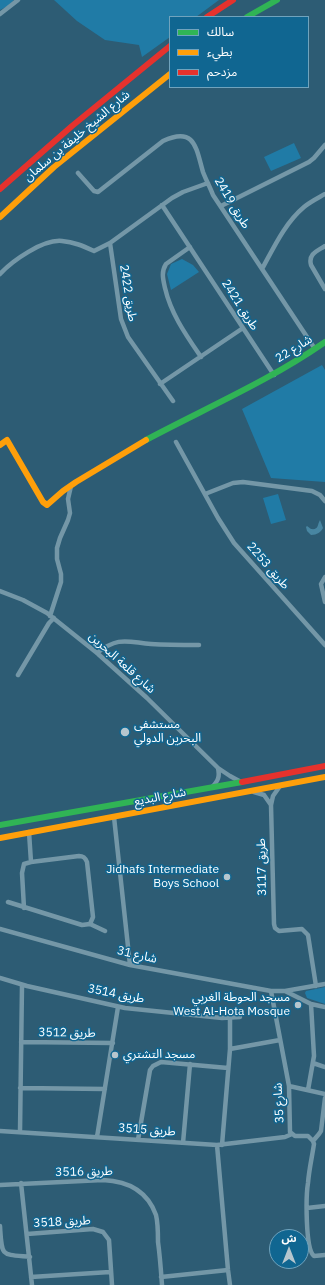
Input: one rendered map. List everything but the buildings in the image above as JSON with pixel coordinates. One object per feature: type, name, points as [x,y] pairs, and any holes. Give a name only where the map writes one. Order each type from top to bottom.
[{"type":"main road","points":[[209,16],[232,0]]},
{"type":"main road","points":[[247,16],[269,0]]},
{"type":"main road","points":[[248,16],[277,0]]},
{"type":"main road","name":"شارع الشيخ خليفة بن سلمان","points":[[0,189],[72,126],[169,47]]},
{"type":"main road","name":"شارع الشيخ خليفة بن سلمان","points":[[0,217],[60,162],[169,75]]},
{"type":"main road","name":"شارع 22","points":[[0,445],[7,440],[44,504],[49,503],[70,486],[151,437],[274,375],[325,342]]},
{"type":"main road","name":"شارع البديع","points":[[0,825],[212,788],[325,766]]},
{"type":"main road","name":"شارع البديع","points":[[0,838],[325,777]]},
{"type":"street","points":[[0,14],[18,0]]},
{"type":"street","name":"طريق 2419","points":[[78,173],[94,191],[98,192],[159,143],[172,137],[181,136],[188,138],[195,144],[208,183],[221,206],[315,349]]},
{"type":"street","points":[[221,206],[309,162],[325,145]]},
{"type":"street","points":[[0,274],[25,254],[50,242],[60,240],[78,243],[94,250],[99,249],[183,192],[208,183]]},
{"type":"street","points":[[262,268],[284,230],[293,218],[304,207],[325,194]]},
{"type":"street","name":"طريق 2421","points":[[162,205],[274,375]]},
{"type":"street","name":"طريق 2422","points":[[110,242],[121,319],[124,328],[128,337],[173,401]]},
{"type":"street","points":[[325,246],[312,255],[310,261],[325,289]]},
{"type":"street","points":[[190,247],[166,264],[162,277],[172,311],[201,357]]},
{"type":"street","points":[[160,384],[243,328]]},
{"type":"street","name":"طريق 2253","points":[[176,442],[204,494],[234,543],[325,645]]},
{"type":"street","points":[[204,494],[233,483],[243,482],[312,491],[320,495],[325,501]]},
{"type":"street","points":[[18,675],[52,617],[61,574],[57,559],[57,548],[70,513],[68,499],[70,486]]},
{"type":"street","points":[[325,577],[321,584],[325,602]]},
{"type":"street","name":"شارع قلعة البحرين","points":[[0,591],[23,600],[52,617],[97,653],[147,698],[218,768],[241,782]]},
{"type":"street","points":[[97,653],[112,644],[124,641],[152,644],[199,645]]},
{"type":"street","points":[[212,788],[219,778],[218,768]]},
{"type":"street","points":[[270,805],[273,796],[281,785]]},
{"type":"street","points":[[248,792],[264,795],[270,805]]},
{"type":"street","name":"طريق 3117","points":[[270,805],[274,924],[279,931],[302,929],[308,935],[316,986]]},
{"type":"street","points":[[114,817],[130,965]]},
{"type":"street","points":[[30,832],[31,862]]},
{"type":"street","points":[[24,908],[24,864],[83,856],[86,858],[87,862],[93,917],[90,924]]},
{"type":"street","points":[[8,902],[82,925],[90,924],[105,931]]},
{"type":"street","name":"شارع 31","points":[[0,929],[130,965],[271,991],[285,991],[325,984]]},
{"type":"street","name":"طريق 3514","points":[[0,978],[22,985],[118,1007],[230,1018],[240,1017]]},
{"type":"street","name":"طريق 3512","points":[[20,1132],[22,985]]},
{"type":"street","name":"شارع 35","points":[[271,991],[289,1086],[290,1131],[292,1134],[308,1136],[313,1141]]},
{"type":"street","points":[[285,991],[311,1004],[325,1007]]},
{"type":"street","points":[[308,1090],[314,1049],[311,1004]]},
{"type":"street","name":"طريق 3512","points":[[97,1137],[118,1007]]},
{"type":"street","points":[[230,1018],[230,1049],[220,1145],[230,1285]]},
{"type":"street","points":[[230,1049],[280,1040]]},
{"type":"street","name":"طريق 3512","points":[[21,1042],[113,1043]]},
{"type":"street","points":[[138,1140],[150,1070],[152,1066],[161,1062],[228,1068]]},
{"type":"street","points":[[313,1063],[325,1067]]},
{"type":"street","points":[[183,1143],[190,1064]]},
{"type":"street","points":[[289,1086],[325,1094]]},
{"type":"street","points":[[20,1088],[105,1089]]},
{"type":"street","points":[[325,1098],[320,1131],[313,1141],[307,1184],[310,1251],[314,1256],[325,1255]]},
{"type":"street","name":"طريق 3515","points":[[0,1131],[220,1145],[285,1137],[292,1134]]},
{"type":"street","name":"طريق 3516","points":[[0,1185],[103,1180],[118,1181],[131,1186],[142,1193],[150,1203],[156,1216],[162,1285]]},
{"type":"street","points":[[21,1183],[32,1285]]},
{"type":"street","points":[[307,1208],[325,1206]]},
{"type":"street","points":[[0,1226],[0,1240],[2,1250],[5,1254],[30,1257]]},
{"type":"street","name":"طريق 3518","points":[[27,1234],[93,1229],[103,1232],[109,1240],[112,1285]]},
{"type":"street","points":[[161,1277],[228,1270]]},
{"type":"street","points":[[31,1277],[110,1272]]},
{"type":"shaded area","points":[[0,0],[14,0],[8,6],[0,10]]},
{"type":"shaded area","points":[[54,0],[219,0],[197,16],[169,16],[169,38],[142,57],[139,45],[105,40],[77,21]]},
{"type":"shaded area","points":[[294,143],[301,158],[271,171],[264,157]]},
{"type":"shaded area","points":[[182,259],[193,265],[199,272],[171,290],[167,274],[171,264]]},
{"type":"shaded area","points":[[322,365],[325,370],[325,482],[271,478],[242,409]]},
{"type":"shaded area","points":[[278,494],[286,520],[271,524],[263,498]]},
{"type":"shaded area","points":[[320,520],[323,528],[317,534],[311,535],[307,531],[306,527],[315,529]]},
{"type":"shaded area","points":[[325,987],[325,1004],[307,998],[305,993],[306,991]]},
{"type":"traffic: fast","points":[[249,16],[277,0]]},
{"type":"traffic: fast","points":[[146,440],[260,382],[325,342]]},
{"type":"traffic: fast","points":[[0,825],[242,782]]},
{"type":"traffic: slow","points":[[0,217],[54,167],[169,75]]},
{"type":"traffic: slow","points":[[0,445],[7,440],[43,502],[47,505],[76,482],[146,440]]},
{"type":"traffic: slow","points":[[0,838],[325,777]]},
{"type":"traffic: jam","points":[[209,16],[233,0]]},
{"type":"traffic: jam","points":[[0,189],[72,126],[169,47]]},
{"type":"traffic: jam","points":[[242,782],[325,766]]},
{"type":"place","name":"مستشفى البحرين الدولي","points":[[125,732]]},
{"type":"place","name":"Jidhafs Intermediate Boys School","points":[[227,877]]},
{"type":"place","name":"مسجد الحوطة الغربي West Al-Hota Mosque","points":[[298,1005]]},
{"type":"place","name":"مسجد التشتري","points":[[115,1055]]}]
